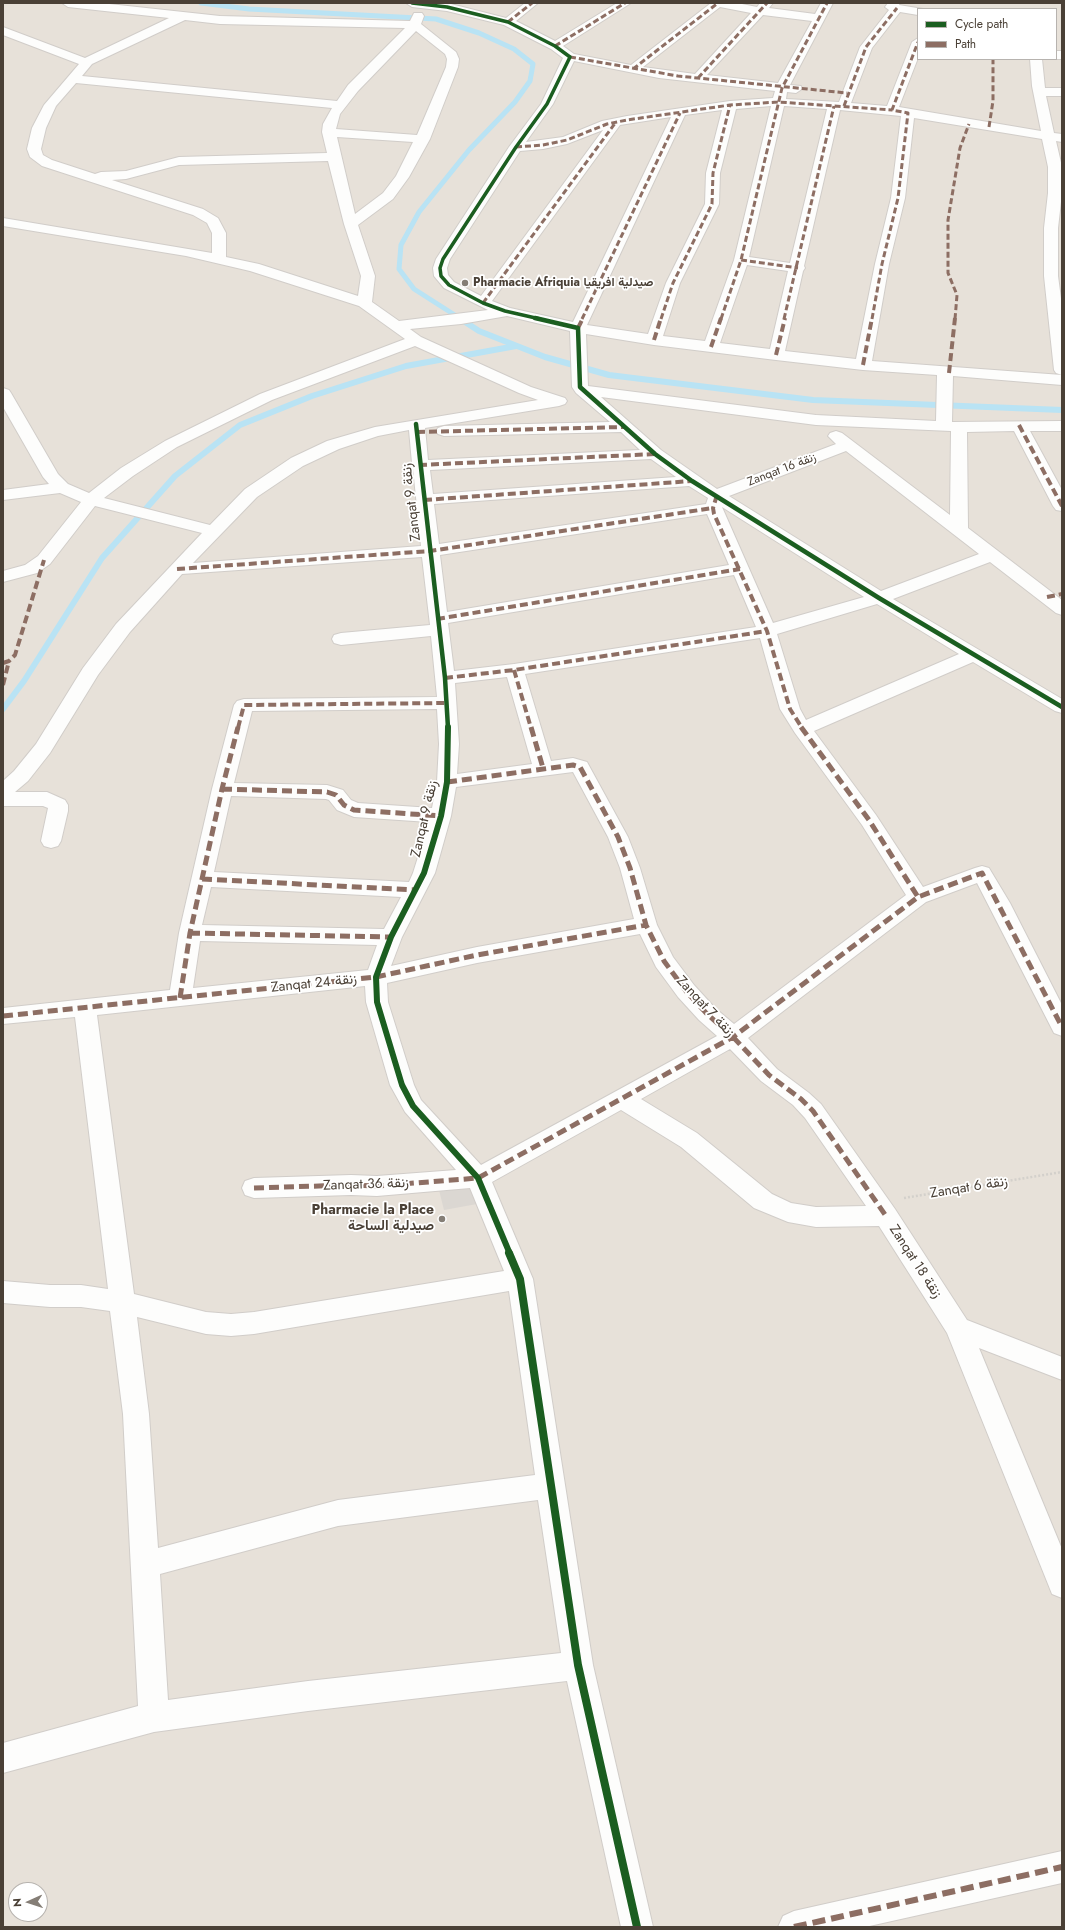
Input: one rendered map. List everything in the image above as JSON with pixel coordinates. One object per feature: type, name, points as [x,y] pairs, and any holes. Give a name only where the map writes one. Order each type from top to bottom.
[{"type":"street","points":[[68,3],[92,4],[181,16],[246,21],[419,13],[450,5],[508,22],[555,46],[570,57],[634,70],[782,88],[847,93]]},
{"type":"street","points":[[351,224],[376,206],[395,187],[423,139],[448,79],[453,59],[450,52],[412,3]]},
{"type":"street","points":[[508,22],[532,3]]},
{"type":"street","points":[[555,46],[625,3]]},
{"type":"street","points":[[634,70],[718,3],[764,7],[818,18]]},
{"type":"street","points":[[711,347],[741,260],[782,88],[826,3]]},
{"type":"street","points":[[776,355],[839,106],[847,93],[866,47],[896,6],[917,11]]},
{"type":"street","points":[[698,78],[764,7]]},
{"type":"street","points":[[364,303],[368,276],[351,224],[329,132],[334,114],[353,88],[419,13]]},
{"type":"street","points":[[181,16],[86,62],[86,64],[50,105],[39,128],[34,149],[38,157],[47,163],[198,212],[213,221],[219,233],[219,259]]},
{"type":"street","points":[[3,31],[86,62]]},
{"type":"street","points":[[892,110],[917,45]]},
{"type":"street","points":[[570,57],[547,104],[516,148],[443,259],[440,268],[441,276],[449,285],[483,303],[506,311],[578,328],[654,340],[863,365],[944,379],[1062,380]]},
{"type":"street","points":[[1036,60],[1039,92],[1055,137],[1058,175],[1051,228],[1052,276],[1062,370]]},
{"type":"street","points":[[74,78],[341,104]]},
{"type":"street","points":[[1039,92],[1062,92]]},
{"type":"street","points":[[516,148],[543,145],[566,140],[616,122],[730,105],[778,102],[892,110],[1055,137]]},
{"type":"street","points":[[654,340],[673,283],[712,204],[713,173],[730,105]]},
{"type":"street","points":[[680,113],[578,328],[581,389],[655,454],[692,481],[715,502],[1062,707]]},
{"type":"street","points":[[863,365],[882,264],[898,198],[908,113]]},
{"type":"street","points":[[483,303],[616,122]]},
{"type":"street","points":[[329,132],[423,139]]},
{"type":"street","points":[[91,177],[126,175],[179,161],[334,157]]},
{"type":"street","points":[[3,222],[138,244],[254,267],[364,303],[394,326],[416,340],[524,390],[559,401],[601,405]]},
{"type":"street","points":[[741,260],[798,268]]},
{"type":"street","points":[[394,326],[461,319],[506,311]]},
{"type":"street","points":[[3,577],[31,569],[44,560],[91,500],[127,472],[171,444],[212,422],[266,397],[416,340]]},
{"type":"street","points":[[944,379],[959,529]]},
{"type":"street","points":[[581,389],[816,420],[949,421],[1019,426],[1062,426]]},
{"type":"street","points":[[3,393],[51,478],[62,488],[91,500],[215,531]]},
{"type":"street","points":[[3,792],[21,776],[43,748],[90,672],[123,628],[177,569],[251,493],[297,462],[333,444],[375,432],[416,428],[559,401]]},
{"type":"street","points":[[816,420],[959,529],[991,556],[1054,595],[1062,609]]},
{"type":"street","points":[[1019,426],[1062,506]]},
{"type":"street","points":[[416,428],[624,427]]},
{"type":"street","name":"Zanqat 9 زنقة","points":[[416,428],[419,465],[445,678],[449,744],[447,782],[441,816],[430,856],[416,890],[391,938],[376,977],[377,1002],[402,1085],[413,1106],[478,1178],[520,1279],[578,1664],[637,1927]]},
{"type":"street","name":"Zanqat 16 زنقة","points":[[177,569],[430,551],[715,502],[847,444]]},
{"type":"street","points":[[419,465],[655,454]]},
{"type":"street","points":[[424,500],[692,481]]},
{"type":"street","points":[[3,495],[62,488]]},
{"type":"street","points":[[715,502],[740,569],[767,630],[790,709],[802,729],[869,820],[918,897]]},
{"type":"street","points":[[445,678],[514,670],[767,630],[879,598],[991,556]]},
{"type":"street","points":[[341,639],[438,624],[740,569]]},
{"type":"street","points":[[802,729],[973,655]]},
{"type":"street","points":[[447,782],[543,768],[514,670]]},
{"type":"street","points":[[180,998],[190,933],[222,789],[244,705],[447,703]]},
{"type":"street","name":"Zanqat 7 زنقة","points":[[543,768],[577,765],[607,814],[618,837],[630,868],[646,925],[664,961],[686,991],[707,1014],[733,1037],[769,1076],[801,1099],[813,1111],[881,1209]]},
{"type":"street","points":[[222,789],[327,792],[336,795],[344,805],[354,810],[441,816]]},
{"type":"street","points":[[3,799],[47,799],[58,804],[52,841]]},
{"type":"street","points":[[478,1178],[733,1037],[918,897],[982,873],[999,903],[1062,1027]]},
{"type":"street","points":[[202,879],[416,890]]},
{"type":"street","name":"Zanqat 24 زنقة","points":[[3,1016],[376,977],[477,955],[646,925]]},
{"type":"street","points":[[190,933],[391,938]]},
{"type":"street","points":[[85,1008],[136,1414],[154,1717]]},
{"type":"street","name":"Zanqat 18 زنقة","points":[[622,1099],[667,1125],[719,1164],[763,1201],[788,1212],[816,1217],[881,1209],[958,1328],[1062,1584]]},
{"type":"street","name":"Zanqat 36 زنقة","points":[[254,1188],[351,1185],[377,1186],[478,1178]]},
{"type":"street","points":[[3,1292],[50,1296],[81,1296],[122,1302],[206,1323],[231,1325],[254,1323],[520,1279]]},
{"type":"street","points":[[958,1328],[1062,1368]]},
{"type":"street","points":[[145,1565],[338,1513],[550,1486]]},
{"type":"street","points":[[3,1758],[154,1717],[308,1696],[578,1664]]},
{"type":"street","points":[[794,1927],[1062,1867]]},
{"type":"shaded area","points":[[3,3],[1062,3],[1062,1927],[3,1927]]},
{"type":"building","points":[[471,1179],[477,1204],[444,1210],[438,1186]]},
{"type":"waterway","points":[[201,3],[249,9],[436,19],[479,33],[514,49],[533,64],[530,81],[515,102],[469,150],[419,212],[401,245],[399,269],[414,289],[461,319]]},
{"type":"waterway","points":[[459,318],[479,331],[545,357],[609,375],[813,400],[1062,410]]},
{"type":"waterway","points":[[3,709],[24,681],[102,558],[175,476],[240,425],[312,396],[406,366],[516,346]]},
{"type":"marked path","points":[[508,22],[532,3]]},
{"type":"marked path","points":[[555,46],[625,3]]},
{"type":"marked path","points":[[633,69],[718,3]]},
{"type":"marked path","points":[[698,78],[767,3]]},
{"type":"marked path","points":[[711,347],[741,260],[782,88],[827,3]]},
{"type":"marked path","points":[[844,106],[856,70],[866,47],[897,8]]},
{"type":"marked path","points":[[863,365],[882,264],[898,198],[901,177],[904,137],[908,113],[892,110],[917,45]]},
{"type":"marked path","points":[[570,57],[678,76],[847,93]]},
{"type":"marked path","points":[[989,127],[993,101],[993,60]]},
{"type":"marked path","points":[[516,147],[543,145],[567,140],[607,124],[627,120],[730,105],[778,102],[892,110]]},
{"type":"marked path","points":[[654,340],[673,283],[712,204],[713,173],[730,105]]},
{"type":"marked path","points":[[776,355],[834,106]]},
{"type":"marked path","points":[[578,328],[680,113]]},
{"type":"marked path","points":[[483,303],[616,122]]},
{"type":"marked path","points":[[949,373],[957,295],[948,273],[948,220],[960,148],[969,124]]},
{"type":"marked path","points":[[741,260],[798,268]]},
{"type":"marked path","points":[[1019,425],[1062,506]]},
{"type":"marked path","points":[[417,432],[624,427]]},
{"type":"marked path","points":[[419,465],[655,454]]},
{"type":"marked path","points":[[424,500],[692,481]]},
{"type":"marked path","points":[[717,495],[713,508],[714,514],[767,631],[790,709],[802,729],[869,820],[918,897]]},
{"type":"marked path","points":[[177,569],[430,551],[713,508]]},
{"type":"marked path","points":[[3,663],[9,661],[15,655],[44,560]]},
{"type":"marked path","points":[[437,619],[740,569]]},
{"type":"marked path","points":[[1047,597],[1062,594]]},
{"type":"marked path","points":[[445,678],[514,670],[767,631]]},
{"type":"marked path","points":[[3,685],[9,661]]},
{"type":"marked path","points":[[514,670],[543,768]]},
{"type":"marked path","points":[[180,998],[190,933],[222,789],[244,705],[447,703]]},
{"type":"marked path","points":[[447,782],[573,765],[580,767],[607,814],[618,837],[630,868],[646,925],[664,961],[686,991],[707,1014],[733,1037],[769,1075],[801,1099],[813,1111],[886,1216]]},
{"type":"marked path","points":[[222,789],[327,792],[336,795],[344,805],[354,810],[441,816]]},
{"type":"marked path","points":[[254,1188],[351,1185],[377,1186],[478,1178],[733,1037],[918,897],[982,873],[999,903],[1062,1027]]},
{"type":"marked path","points":[[202,879],[416,890]]},
{"type":"marked path","points":[[3,1016],[376,977],[477,955],[646,925]]},
{"type":"marked path","points":[[190,933],[391,937]]},
{"type":"marked path","points":[[794,1927],[1062,1867]]},
{"type":"cycle path","points":[[412,3],[447,7],[508,22],[555,46],[570,57],[547,104],[516,147],[443,259],[440,268],[441,276],[449,285],[483,303],[505,311],[578,328],[580,387],[655,454],[692,481],[879,598],[1062,707]]},
{"type":"cycle path","points":[[416,424],[445,678],[449,744],[447,782],[441,816],[424,873],[391,937],[376,977],[377,1002],[402,1085],[413,1106],[478,1178],[520,1279],[578,1665],[637,1927]]},
{"type":"place","name":"Pharmacie Afriquia صيدلية افريقيا","points":[[465,283]]},
{"type":"place","name":"Pharmacie la Place صيدلية الساحة","points":[[442,1219]]}]
